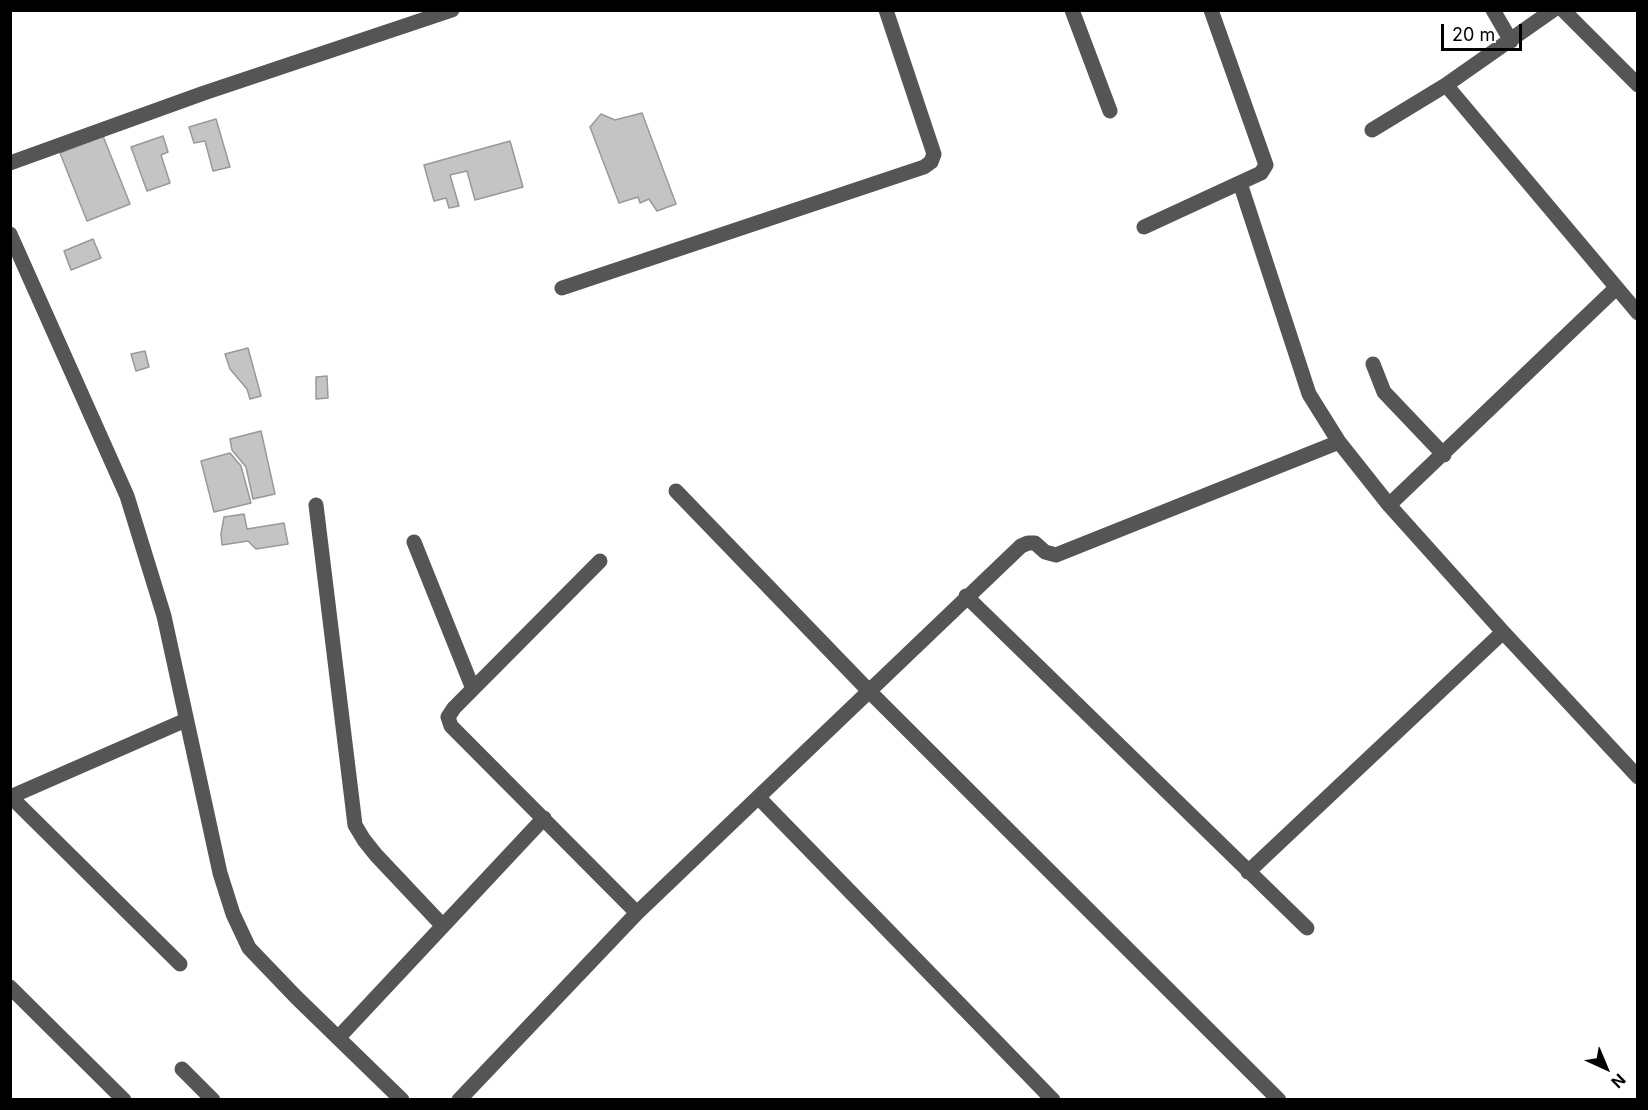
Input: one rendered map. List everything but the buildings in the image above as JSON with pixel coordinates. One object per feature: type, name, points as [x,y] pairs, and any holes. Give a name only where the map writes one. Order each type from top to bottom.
[{"type":"street","points":[[10,163],[204,93],[452,10]]},
{"type":"street","points":[[562,288],[924,167],[931,162],[934,154],[886,10]]},
{"type":"street","points":[[1072,10],[1110,111]]},
{"type":"street","points":[[1144,227],[1261,173],[1266,165],[1211,10]]},
{"type":"street","points":[[1493,10],[1511,41]]},
{"type":"street","points":[[1372,129],[1446,86],[1553,10]]},
{"type":"street","points":[[1563,10],[1638,85]]},
{"type":"street","points":[[1446,86],[1615,289],[1638,313]]},
{"type":"street","points":[[1240,183],[1309,394],[1339,442],[1389,505],[1638,777]]},
{"type":"street","points":[[10,234],[127,496],[164,616],[220,873],[233,914],[249,948],[402,1100]]},
{"type":"street","points":[[1389,505],[1615,289]]},
{"type":"street","points":[[1373,364],[1384,393],[1444,454]]},
{"type":"street","points":[[459,1100],[637,913],[1015,550],[1028,543],[1035,543],[1051,555],[1056,555],[1339,442]]},
{"type":"street","points":[[676,491],[868,690],[1279,1100]]},
{"type":"street","points":[[316,505],[355,825],[376,855],[443,926]]},
{"type":"street","points":[[414,542],[473,689]]},
{"type":"street","points":[[600,561],[448,717],[451,726],[637,913]]},
{"type":"street","points":[[966,596],[1307,928]]},
{"type":"street","points":[[1248,872],[1503,632]]},
{"type":"street","points":[[180,964],[11,797],[186,720]]},
{"type":"street","points":[[758,797],[1053,1100]]},
{"type":"street","points":[[338,1038],[544,818]]},
{"type":"street","points":[[10,987],[124,1100]]},
{"type":"street","points":[[182,1069],[213,1100]]}]
